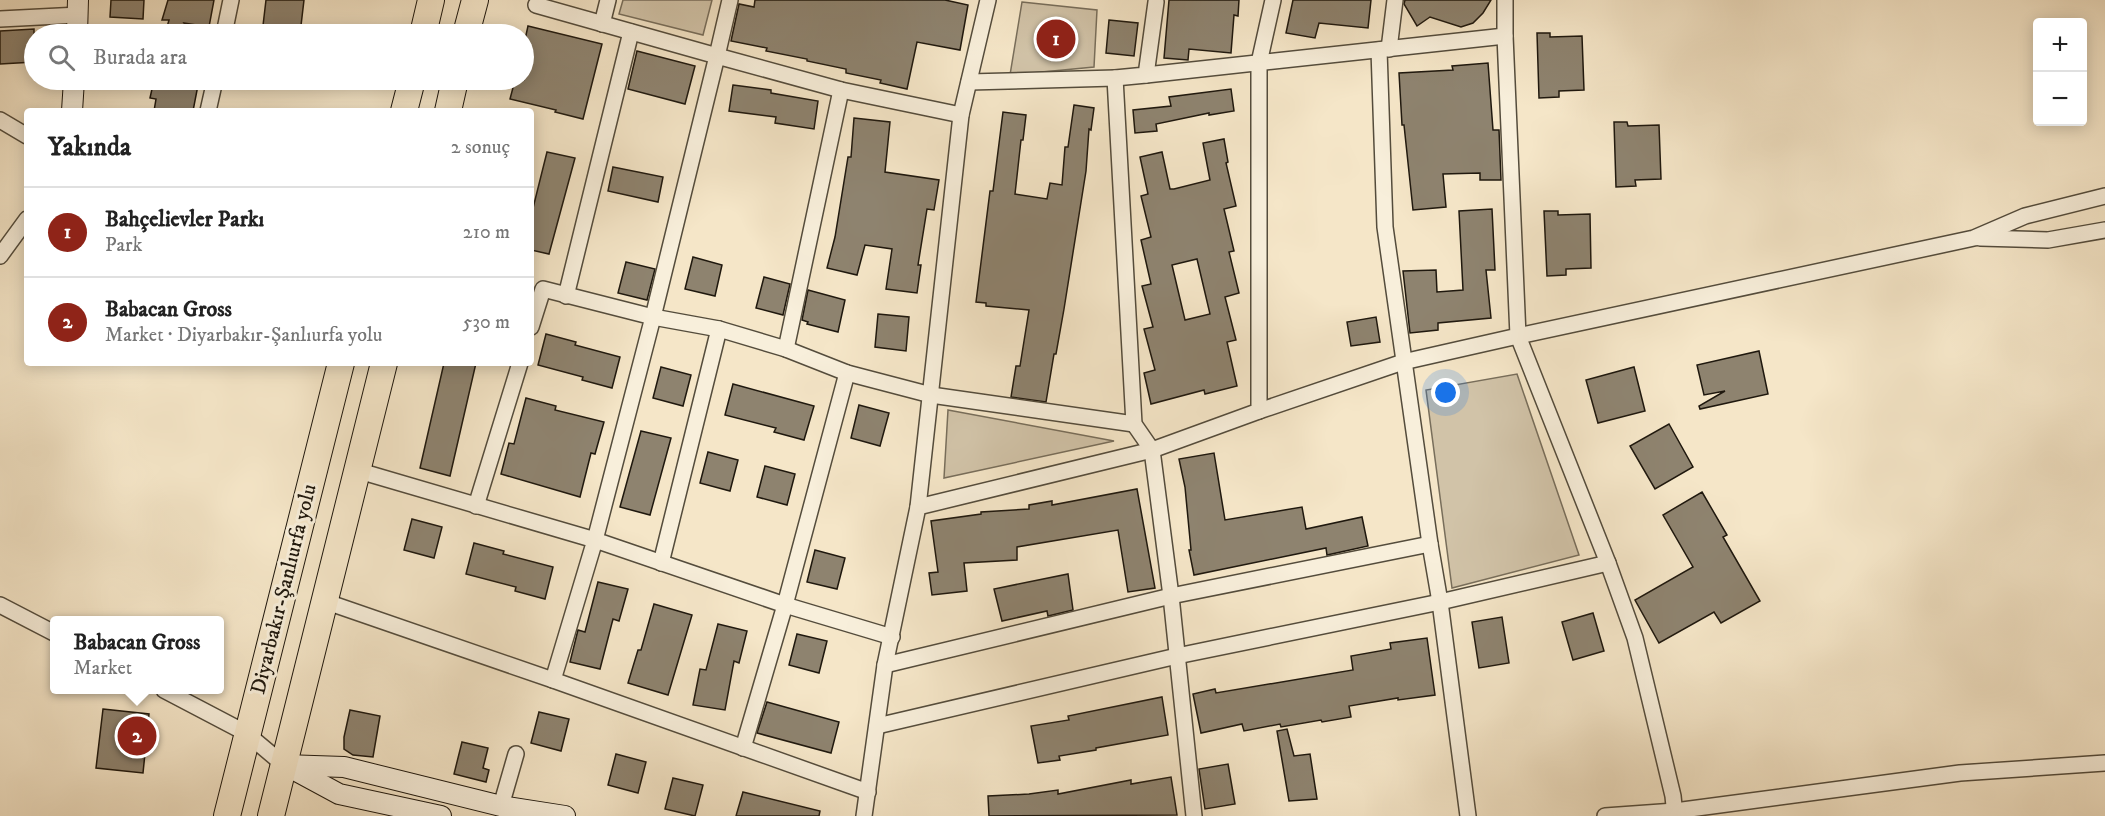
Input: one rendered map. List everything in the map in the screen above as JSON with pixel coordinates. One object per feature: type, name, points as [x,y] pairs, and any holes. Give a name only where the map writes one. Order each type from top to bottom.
[{"type":"highway","points":[[425,24],[431,0]]},
{"type":"highway","points":[[469,24],[475,0]]},
{"type":"highway","points":[[405,108],[409,90]]},
{"type":"highway","points":[[449,108],[453,90]]},
{"type":"highway","name":"Diyarbakır-Şanlıurfa yolu","points":[[227,816],[246,733],[340,366]]},
{"type":"highway","name":"Diyarbakır-Şanlıurfa yolu","points":[[272,816],[383,366]]},
{"type":"street","points":[[226,24],[231,0]]},
{"type":"street","points":[[602,24],[608,0]]},
{"type":"street","points":[[553,680],[595,540],[653,317],[730,0]]},
{"type":"street","points":[[864,816],[885,665],[918,507],[961,115],[988,0]]},
{"type":"street","points":[[1259,411],[1259,63],[1273,0]]},
{"type":"street","points":[[1395,0],[1384,49],[1385,227],[1440,602],[1468,816]]},
{"type":"street","points":[[1505,0],[1518,336],[1608,563],[1635,638],[1673,796],[1675,814]]},
{"type":"street","points":[[1146,75],[1152,1]]},
{"type":"street","points":[[536,5],[841,90],[961,115]]},
{"type":"street","points":[[0,19],[78,17]]},
{"type":"street","points":[[566,296],[631,32]]},
{"type":"street","points":[[969,82],[1115,78],[1505,36]]},
{"type":"street","points":[[1115,78],[1134,423],[1152,450],[1194,816]]},
{"type":"street","points":[[72,108],[73,90]]},
{"type":"street","points":[[209,108],[213,90]]},
{"type":"street","points":[[786,349],[841,90]]},
{"type":"street","points":[[0,120],[24,134]]},
{"type":"street","points":[[918,507],[1152,450],[1403,362],[1974,238],[2025,216],[2105,196]]},
{"type":"street","points":[[0,256],[24,223]]},
{"type":"street","points":[[1974,238],[2048,240],[2105,230]]},
{"type":"street","points":[[534,307],[537,287],[653,317],[719,329],[786,349],[848,373],[931,395],[1134,423]]},
{"type":"street","points":[[661,563],[719,329]]},
{"type":"street","points":[[476,506],[519,366]]},
{"type":"street","points":[[743,748],[785,605],[848,373]]},
{"type":"street","points":[[356,470],[595,540],[785,605],[892,636]]},
{"type":"street","points":[[885,665],[1170,596],[1430,544]]},
{"type":"street","points":[[877,726],[1177,656],[1440,602],[1608,563]]},
{"type":"street","points":[[324,601],[868,792]]},
{"type":"street","points":[[0,605],[50,631]]},
{"type":"street","points":[[172,694],[246,733],[284,765],[339,794],[441,816]]},
{"type":"street","points":[[501,806],[516,753]]},
{"type":"street","points":[[1605,816],[1675,814],[1960,773],[2105,763]]},
{"type":"street","points":[[284,765],[344,767],[501,806],[565,816]]},
{"type":"shaded area","points":[[623,0],[712,0],[703,35],[619,14]]},
{"type":"shaded area","points":[[1022,2],[1097,10],[1094,67],[1010,75]]},
{"type":"shaded area","points":[[1517,374],[1579,555],[1452,588],[1426,390]]},
{"type":"shaded area","points":[[948,410],[1114,441],[944,478]]},
{"type":"building","points":[[111,0],[144,0],[143,19],[110,17]]},
{"type":"building","points":[[168,0],[214,0],[210,24],[168,24],[169,20],[162,20]]},
{"type":"building","points":[[266,0],[304,0],[301,24],[263,24]]},
{"type":"building","points":[[755,0],[945,0],[968,5],[960,50],[917,42],[907,89],[880,83],[881,80],[846,73],[846,69],[731,41],[739,4],[754,7]]},
{"type":"building","points":[[1169,0],[1239,0],[1238,16],[1234,15],[1231,53],[1189,49],[1188,60],[1164,58]]},
{"type":"building","points":[[1293,0],[1371,0],[1368,28],[1319,23],[1315,38],[1286,33]]},
{"type":"building","points":[[1405,0],[1491,0],[1473,23],[1461,27],[1430,17],[1417,26],[1404,4]]},
{"type":"building","points":[[1109,20],[1138,23],[1134,56],[1106,53]]},
{"type":"building","points":[[534,27],[602,44],[583,119],[510,99],[512,90],[534,90]]},
{"type":"building","points":[[24,30],[24,63],[0,64],[0,31]]},
{"type":"building","points":[[1537,33],[1550,33],[1550,37],[1582,36],[1584,90],[1559,91],[1559,97],[1539,98]]},
{"type":"building","points":[[637,51],[695,66],[685,104],[628,89]]},
{"type":"building","points":[[1488,63],[1493,130],[1499,130],[1501,180],[1480,180],[1480,173],[1443,174],[1446,207],[1413,210],[1404,125],[1402,125],[1399,73],[1453,70],[1452,66]]},
{"type":"building","points":[[733,85],[771,90],[771,93],[818,101],[814,129],[775,123],[776,117],[729,111]]},
{"type":"building","points":[[1231,89],[1234,111],[1209,115],[1209,113],[1156,124],[1157,131],[1135,133],[1133,110],[1171,106],[1169,97]]},
{"type":"building","points":[[152,90],[197,90],[194,108],[154,108],[156,99],[150,98]]},
{"type":"building","points":[[1074,105],[1094,108],[1091,130],[1089,129],[1086,171],[1064,309],[1046,402],[1011,397],[1016,366],[1020,366],[1029,310],[986,306],[986,303],[976,302],[1003,112],[1026,115],[1015,194],[1047,199],[1050,183],[1062,185],[1065,147],[1068,147]]},
{"type":"building","points":[[854,118],[890,122],[885,172],[939,180],[934,210],[927,209],[918,265],[921,265],[917,293],[886,289],[892,249],[865,245],[857,275],[827,268],[835,237],[848,157],[851,157]]},
{"type":"building","points":[[1614,122],[1627,122],[1628,126],[1659,125],[1661,179],[1635,180],[1636,186],[1616,187]]},
{"type":"building","points":[[1224,139],[1228,162],[1226,163],[1236,206],[1224,209],[1234,251],[1229,252],[1239,293],[1225,297],[1236,340],[1227,342],[1237,386],[1205,394],[1204,390],[1151,404],[1144,373],[1155,370],[1144,329],[1153,327],[1142,286],[1151,284],[1141,240],[1151,237],[1141,196],[1148,194],[1140,157],[1162,152],[1170,189],[1174,189],[1210,180],[1203,143]],"holes":[[[1197,259],[1210,314],[1185,320],[1172,265]]]},
{"type":"building","points":[[547,152],[575,158],[549,254],[534,251],[534,204]]},
{"type":"building","points":[[613,167],[663,177],[658,202],[608,191]]},
{"type":"building","points":[[1492,209],[1495,270],[1486,270],[1491,318],[1438,323],[1438,330],[1410,333],[1403,271],[1436,270],[1437,292],[1463,290],[1459,211]]},
{"type":"building","points":[[1544,211],[1558,211],[1558,215],[1590,214],[1591,268],[1566,269],[1566,275],[1547,276]]},
{"type":"building","points":[[693,257],[722,265],[715,296],[685,289]]},
{"type":"building","points":[[626,262],[655,269],[647,300],[618,293]]},
{"type":"building","points":[[764,277],[790,284],[783,315],[756,308]]},
{"type":"building","points":[[808,290],[845,300],[838,332],[807,324],[808,322],[802,320]]},
{"type":"building","points":[[878,314],[909,317],[906,351],[875,347]]},
{"type":"building","points":[[1376,317],[1380,342],[1351,346],[1347,322]]},
{"type":"building","points":[[546,334],[576,342],[575,345],[620,357],[612,388],[582,380],[583,377],[538,365]]},
{"type":"building","points":[[1759,351],[1768,394],[1700,409],[1699,406],[1725,391],[1704,395],[1697,365]]},
{"type":"building","points":[[443,366],[475,366],[450,476],[420,468]]},
{"type":"building","points":[[661,367],[691,375],[683,406],[653,398]]},
{"type":"building","points":[[1634,367],[1645,411],[1598,423],[1586,380]]},
{"type":"building","points":[[733,384],[814,406],[804,440],[774,432],[776,428],[725,415]]},
{"type":"building","points":[[526,398],[556,406],[555,410],[604,422],[595,454],[591,453],[580,497],[501,474],[509,443],[514,444]]},
{"type":"building","points":[[859,405],[889,413],[880,446],[851,438]]},
{"type":"building","points":[[1669,424],[1693,467],[1655,489],[1630,446]]},
{"type":"building","points":[[641,431],[671,438],[650,515],[620,507]]},
{"type":"building","points":[[708,452],[738,460],[730,491],[700,483]]},
{"type":"building","points":[[1214,453],[1225,520],[1302,507],[1306,529],[1362,517],[1368,546],[1327,555],[1326,548],[1194,575],[1189,550],[1191,550],[1185,487],[1179,459]]},
{"type":"building","points":[[765,466],[795,474],[787,505],[757,497]]},
{"type":"building","points":[[1137,489],[1155,588],[1128,592],[1118,530],[1017,547],[1017,560],[964,563],[967,591],[932,595],[929,573],[938,572],[931,521],[981,514],[981,512],[1029,509],[1029,505],[1052,501],[1052,505]]},
{"type":"building","points":[[1702,492],[1727,535],[1723,537],[1760,601],[1721,623],[1714,612],[1659,643],[1635,600],[1693,567],[1663,515]]},
{"type":"building","points":[[412,519],[442,527],[434,558],[404,550]]},
{"type":"building","points":[[474,543],[504,551],[503,554],[553,567],[545,599],[515,591],[516,587],[466,574]]},
{"type":"building","points":[[815,550],[845,558],[837,589],[807,582]]},
{"type":"building","points":[[1068,574],[1073,610],[1048,616],[1047,611],[1002,621],[994,589]]},
{"type":"building","points":[[598,582],[628,589],[619,621],[613,619],[600,669],[570,662],[578,630],[585,632]]},
{"type":"building","points":[[654,604],[692,615],[668,695],[628,683],[638,650],[641,650]]},
{"type":"building","points":[[1593,613],[1604,651],[1573,660],[1562,622]]},
{"type":"building","points":[[1502,617],[1509,663],[1479,668],[1472,622]]},
{"type":"building","points":[[718,624],[747,631],[739,663],[734,661],[725,710],[693,705],[700,669],[706,670]]},
{"type":"building","points":[[797,634],[827,641],[819,673],[789,665]]},
{"type":"building","points":[[1427,638],[1435,695],[1349,706],[1351,717],[1322,722],[1321,720],[1281,727],[1280,724],[1244,731],[1242,724],[1201,733],[1193,694],[1215,689],[1216,693],[1353,670],[1351,656],[1391,649],[1390,643]]},
{"type":"building","points":[[1162,697],[1168,735],[1096,748],[1096,750],[1059,756],[1060,760],[1038,763],[1031,726],[1069,720],[1068,716]]},
{"type":"building","points":[[767,702],[839,722],[831,753],[757,733]]},
{"type":"building","points":[[103,709],[149,714],[143,773],[96,768]]},
{"type":"building","points":[[350,710],[380,716],[373,757],[353,755],[344,749],[344,737]]},
{"type":"building","points":[[539,712],[569,719],[561,751],[531,743]]},
{"type":"building","points":[[1287,729],[1294,756],[1310,754],[1317,799],[1289,801],[1277,731]]},
{"type":"building","points":[[462,742],[488,748],[483,768],[489,770],[486,782],[454,774]]},
{"type":"building","points":[[616,754],[646,762],[638,793],[608,785]]},
{"type":"building","points":[[1228,764],[1235,804],[1205,809],[1199,769]]},
{"type":"building","points":[[1171,777],[1177,815],[989,816],[988,796],[1058,790],[1058,794],[1131,780],[1131,784]]},
{"type":"building","points":[[673,778],[703,785],[695,816],[665,809]]},
{"type":"building","points":[[743,792],[820,811],[819,816],[736,816]]},
{"type":"place","name":"Bahçelievler Parkı","points":[[1056,39]]},
{"type":"place","name":"Babacan Gross","points":[[137,736]]}]
